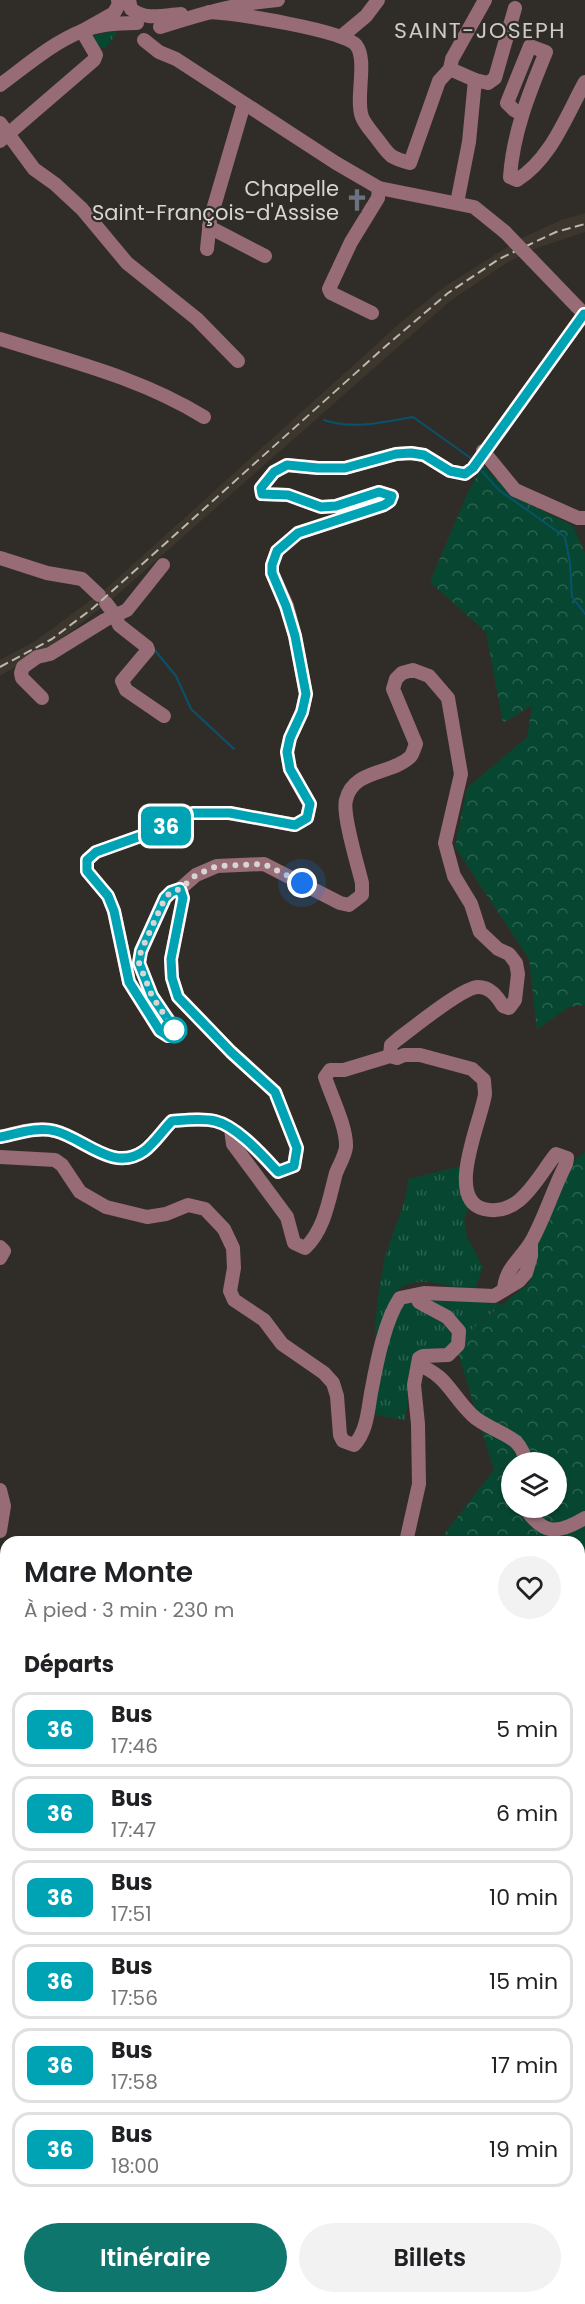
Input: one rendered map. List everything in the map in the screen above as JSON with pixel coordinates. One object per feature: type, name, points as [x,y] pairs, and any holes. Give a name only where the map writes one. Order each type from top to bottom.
[{"type":"street","points":[[119,0],[128,12],[147,26]]},
{"type":"street","points":[[0,84],[48,50],[114,13],[119,0]]},
{"type":"street","points":[[129,0],[131,9],[147,26],[159,52],[176,59],[336,163],[379,188],[457,202],[483,212],[584,314],[465,474],[450,471],[424,455],[411,453],[396,454],[345,468],[287,465],[265,480],[261,488],[262,494],[288,495],[321,507],[336,506],[379,492],[392,496],[390,501],[384,505],[298,533],[277,551],[272,565],[272,573],[286,606],[295,636],[306,694],[302,712],[290,738],[287,752],[290,769],[310,804],[307,818],[295,825],[230,813],[193,813],[152,832],[96,852],[87,860],[87,871],[108,896],[114,911],[129,982],[160,1031],[168,1036],[173,1034],[173,1027],[152,996],[139,963],[141,951],[165,898],[196,875],[217,866],[264,864],[340,903],[349,905],[356,902],[362,895],[362,883],[346,800],[353,787],[361,779],[397,765],[411,756],[416,744],[393,689],[396,679],[402,673],[413,670],[429,676],[448,698],[461,774],[445,843],[454,876],[471,903],[480,932],[498,950],[509,954],[516,963],[518,974],[515,1000],[509,1008],[503,1006],[497,995],[488,989],[475,987],[460,994],[398,1039],[392,1045],[390,1056]]},
{"type":"street","points":[[82,31],[113,24],[147,26],[276,0],[277,21]]},
{"type":"street","points":[[342,36],[366,16],[378,0]]},
{"type":"street","points":[[204,13],[249,15],[342,36],[356,44],[361,55],[362,119],[392,158],[410,163],[439,81],[450,69],[452,59],[485,0]]},
{"type":"street","points":[[450,69],[488,83],[495,78],[515,8]]},
{"type":"street","points":[[82,31],[96,55],[94,60],[3,133],[34,169],[56,184],[82,209],[127,263],[196,319],[238,361]]},
{"type":"street","points":[[457,202],[469,142],[476,80]]},
{"type":"street","points":[[521,114],[511,158],[510,177],[517,180],[532,171],[543,157],[585,82]]},
{"type":"street","points":[[207,249],[209,227],[244,104]]},
{"type":"street","points":[[372,313],[331,293],[329,289],[351,242],[378,198],[379,188]]},
{"type":"street","points":[[209,227],[264,255]]},
{"type":"street","points":[[0,339],[126,378],[176,400],[204,417]]},
{"type":"street","points":[[478,459],[515,490],[578,518],[585,518]]},
{"type":"street","points":[[0,558],[47,573],[88,582],[115,615],[119,625],[147,646],[148,650],[122,681],[126,690],[164,716]]},
{"type":"street","points":[[42,698],[22,678],[23,667],[127,610],[163,565]]},
{"type":"street","points":[[0,1137],[52,1130],[74,1137],[106,1157],[128,1158],[144,1151],[172,1121],[194,1119],[218,1122],[231,1130],[248,1142],[278,1172],[294,1166],[297,1148],[275,1092],[231,1052],[178,997],[172,978],[171,959],[183,898],[180,889]]},
{"type":"street","points":[[0,1157],[55,1160],[62,1165],[80,1192],[106,1207],[147,1217],[166,1214],[188,1205],[205,1209],[224,1229],[233,1248],[234,1268],[230,1291],[234,1300],[264,1320],[282,1344],[324,1373],[333,1383],[337,1396],[339,1435],[343,1441],[354,1445],[362,1437],[374,1377],[393,1309],[400,1298],[436,1293],[494,1296],[504,1290],[505,1281],[513,1263],[531,1243],[567,1158],[556,1154],[538,1182],[523,1197],[506,1208],[488,1210],[477,1207],[468,1196],[466,1162],[485,1094],[484,1080],[472,1069],[420,1055],[404,1055],[397,1058],[390,1056],[339,1076],[325,1077],[344,1133],[346,1148],[337,1172],[321,1235],[305,1248],[294,1244],[287,1217],[233,1144],[231,1130]]},
{"type":"street","points":[[0,1247],[4,1251],[0,1258]]},
{"type":"street","points":[[407,1536],[419,1484],[418,1424],[414,1385],[419,1358],[448,1355],[458,1345],[459,1332],[447,1317],[420,1302],[416,1295]]},
{"type":"street","points":[[418,1365],[433,1370],[447,1382],[473,1416],[515,1441],[523,1452]]},
{"type":"street","points":[[0,1490],[4,1506],[0,1531]]},
{"type":"street","points":[[532,1518],[556,1531],[585,1518]]},
{"type":"shaded area","points":[[585,213],[585,232],[534,249],[508,262],[450,301],[117,595],[56,643],[0,676],[0,660],[37,640],[107,588],[399,324],[444,287],[522,238],[561,220]]},
{"type":"green space","points":[[117,32],[106,48],[100,48],[92,36]]},
{"type":"green space","points":[[483,465],[512,495],[573,526],[585,553],[585,1005],[569,1007],[537,1029],[529,959],[455,847],[467,788],[527,737],[532,705],[503,723],[486,632],[430,582],[468,492]]},
{"type":"green space","points":[[585,1152],[585,1536],[443,1536],[494,1470],[455,1343],[529,1283],[538,1236],[574,1161]]},
{"type":"green space","points":[[462,1166],[470,1203],[464,1219],[467,1237],[483,1267],[474,1292],[426,1282],[416,1282],[400,1288],[388,1306],[377,1345],[375,1328],[382,1273],[405,1198],[408,1179]]},
{"type":"green space","points":[[427,1297],[494,1302],[501,1305],[463,1337],[428,1301]]},
{"type":"green space","points":[[413,1301],[452,1326],[453,1341],[448,1348],[418,1351],[413,1359],[405,1420],[371,1414],[397,1305]]},
{"type":"waterway","points":[[324,420],[357,425],[413,417],[472,459]]},
{"type":"waterway","points":[[479,468],[499,490],[565,537],[570,563],[572,597],[585,614]]},
{"type":"waterway","points":[[153,648],[176,676],[191,709],[234,749]]},
{"type":"railway","points":[[0,667],[52,639],[93,608],[448,293],[499,259],[556,232],[585,224]]},
{"type":"bus line","name":"36","points":[[0,1137],[52,1130],[74,1137],[106,1157],[128,1158],[144,1151],[172,1121],[194,1119],[218,1122],[231,1130],[248,1142],[278,1172],[294,1166],[297,1148],[275,1092],[231,1052],[178,997],[172,978],[171,959],[183,898],[180,889],[171,892],[165,898],[141,951],[139,963],[152,996],[173,1027],[173,1034],[168,1036],[163,1035],[160,1031],[129,982],[114,911],[108,896],[87,871],[87,860],[96,852],[152,832],[193,813],[230,813],[295,825],[307,818],[310,804],[290,769],[287,752],[290,738],[302,712],[306,694],[295,636],[286,606],[272,573],[272,565],[277,551],[298,533],[372,507],[384,505],[390,501],[392,496],[379,492],[336,506],[321,507],[288,495],[262,494],[261,488],[265,480],[287,465],[345,468],[396,454],[411,453],[424,455],[450,471],[465,474],[473,468],[483,451],[584,314]]},
{"type":"place","name":"Chapelle Saint-François-d'Assise","points":[[357,200]]},
{"type":"district","name":"SAINT-JOSEPH","points":[[480,30]]},
{"type":"route","points":[[174,1030],[152,996],[139,963],[141,951],[165,898],[196,875],[217,866],[264,864],[302,883]]}]
